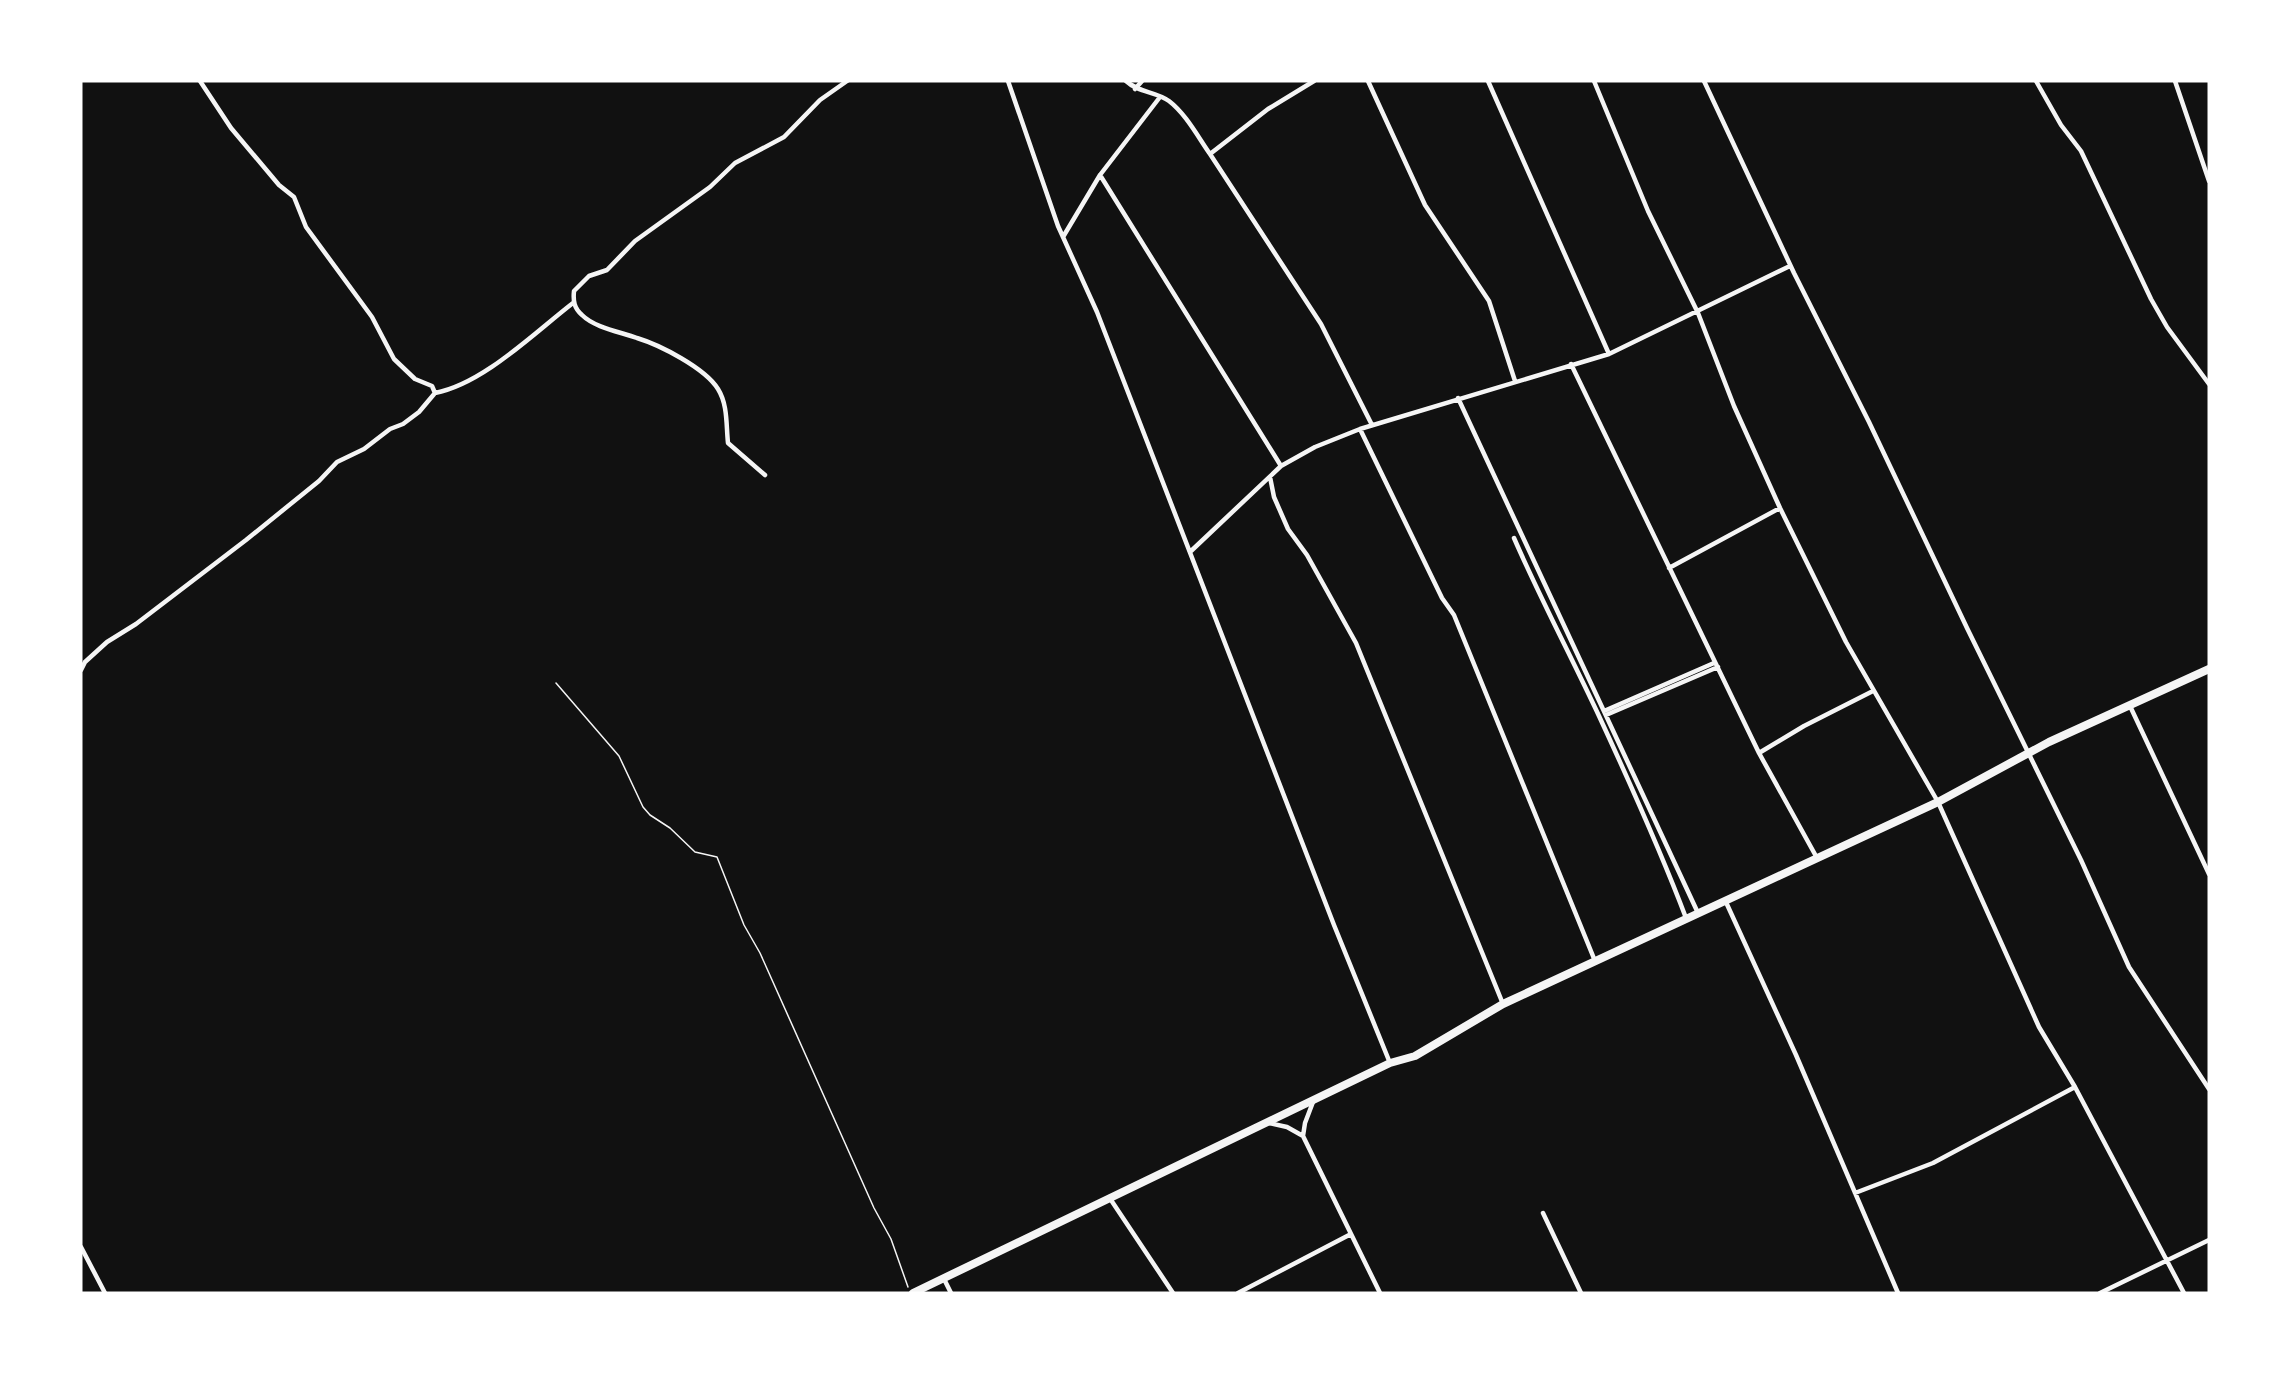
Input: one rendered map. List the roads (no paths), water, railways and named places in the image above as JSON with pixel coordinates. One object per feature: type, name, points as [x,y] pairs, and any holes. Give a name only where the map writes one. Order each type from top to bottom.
[{"type":"main road","points":[[911,1293],[1390,1063],[1415,1056],[1503,1004],[1818,859],[1938,802],[2029,752],[2209,670]]},
{"type":"street","points":[[200,81],[231,128],[279,185],[294,197],[306,227],[372,317],[394,359],[415,379],[432,386],[435,393]]},
{"type":"street","points":[[765,475],[728,443],[726,410],[718,389],[706,375],[658,345],[616,332],[583,316],[573,303],[574,291],[589,276],[607,270],[635,241],[710,187],[735,163],[784,137],[820,100],[847,81]]},
{"type":"street","points":[[1008,81],[1063,237],[1097,312],[1334,925],[1390,1063]]},
{"type":"street","points":[[1126,81],[1135,89],[1168,101],[1183,115],[1321,324],[1372,425]]},
{"type":"street","points":[[1135,89],[1142,81]]},
{"type":"street","points":[[1210,154],[1268,109],[1314,81]]},
{"type":"street","points":[[1368,81],[1425,206],[1489,301],[1515,381]]},
{"type":"street","points":[[1488,81],[1609,354]]},
{"type":"street","points":[[1594,81],[1648,211],[1698,313],[1734,406],[1780,508],[1873,691],[1938,802],[2039,1027],[2075,1088],[2184,1293]]},
{"type":"street","points":[[1704,81],[1790,266],[1869,422],[2081,860],[2128,967],[2209,1089]]},
{"type":"street","points":[[2036,81],[2061,124],[2081,151],[2151,299],[2167,327],[2209,384]]},
{"type":"street","points":[[2175,81],[2209,181]]},
{"type":"street","points":[[1063,237],[1100,175],[1160,97]]},
{"type":"street","points":[[1100,175],[1281,466]]},
{"type":"street","points":[[1190,552],[1281,466],[1315,447],[1372,425],[1609,354],[1698,313],[1790,266]]},
{"type":"street","points":[[81,670],[107,642],[136,624],[246,540],[319,482],[337,462],[364,450],[390,429],[403,424],[419,412],[435,393],[453,389],[481,375],[573,303]]},
{"type":"street","points":[[1571,364],[1759,753],[1818,859]]},
{"type":"street","points":[[1458,398],[1698,913]]},
{"type":"street","points":[[1360,429],[1432,578],[1454,615],[1595,962]]},
{"type":"street","points":[[1270,477],[1274,497],[1288,529],[1307,555],[1356,643],[1503,1004]]},
{"type":"street","points":[[1669,568],[1780,508]]},
{"type":"street","points":[[1514,537],[1539,596],[1598,714],[1658,844],[1686,918]]},
{"type":"street","points":[[1606,715],[1716,665]]},
{"type":"street","points":[[1598,714],[1716,665]]},
{"type":"street","points":[[1759,753],[1804,726],[1873,691]]},
{"type":"street","points":[[2130,706],[2209,874]]},
{"type":"street","points":[[1725,900],[1898,1293]]},
{"type":"street","points":[[1855,1193],[1933,1163],[2075,1088]]},
{"type":"street","points":[[1303,1136],[1313,1101]]},
{"type":"street","points":[[1269,1123],[1287,1127],[1303,1136],[1380,1293]]},
{"type":"street","points":[[1109,1197],[1173,1293]]},
{"type":"street","points":[[1544,1213],[1581,1293]]},
{"type":"street","points":[[1239,1293],[1351,1234]]},
{"type":"street","points":[[2100,1293],[2209,1240]]},
{"type":"street","points":[[81,1247],[105,1293]]},
{"type":"street","points":[[944,1279],[951,1293]]}]
